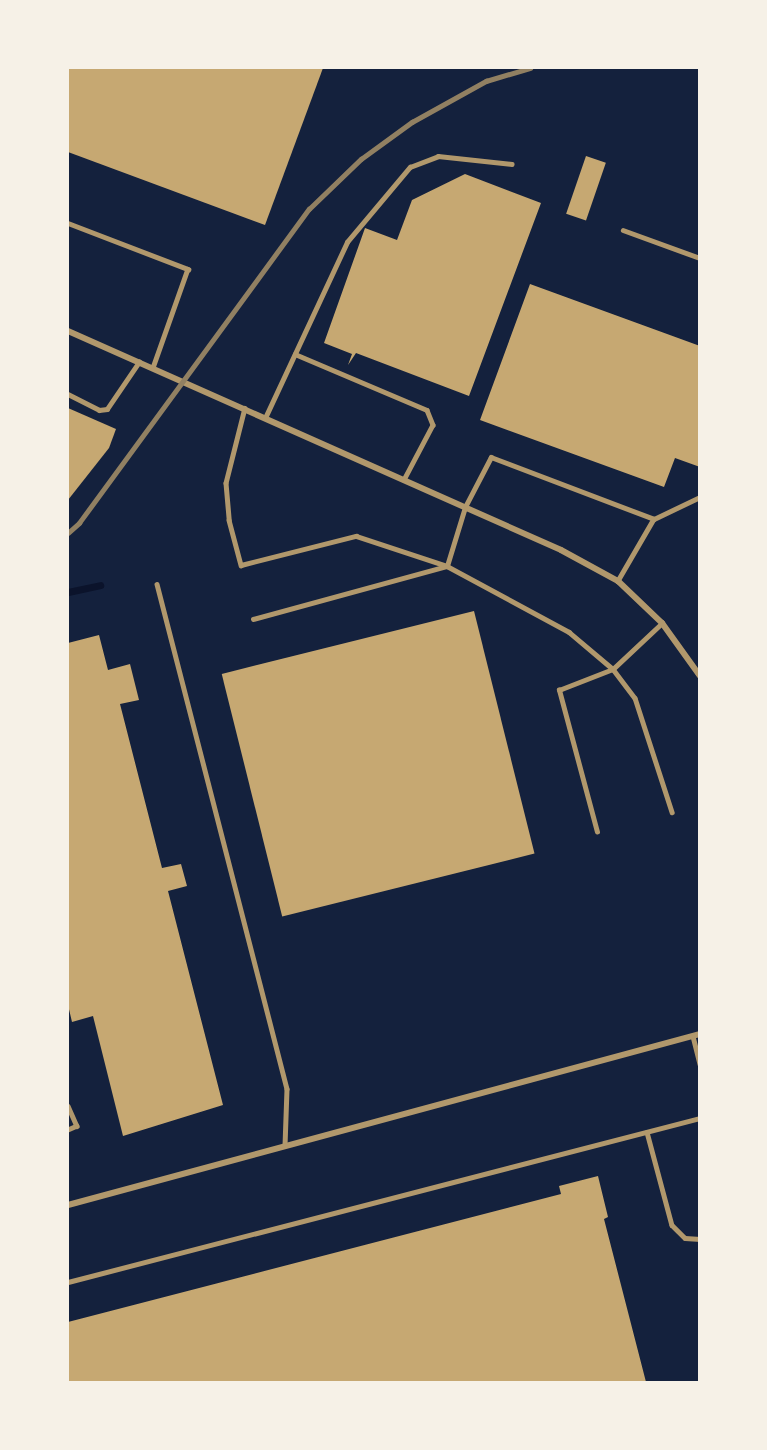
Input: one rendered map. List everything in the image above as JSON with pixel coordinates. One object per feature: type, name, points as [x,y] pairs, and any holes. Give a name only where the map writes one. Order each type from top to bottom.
[{"type":"street","points":[[68,331],[465,507],[618,581],[662,623],[699,676]]},
{"type":"street","points":[[68,1205],[696,1035]]},
{"type":"lane","points":[[265,418],[347,242],[410,167],[438,156],[512,164]]},
{"type":"lane","points":[[68,224],[188,269],[153,368]]},
{"type":"lane","points":[[622,230],[699,258]]},
{"type":"lane","points":[[295,354],[426,410],[433,425],[404,480]]},
{"type":"lane","points":[[68,394],[99,410],[107,410],[139,362]]},
{"type":"lane","points":[[245,408],[226,483],[229,520],[242,565],[356,536],[447,566],[569,633],[613,669],[635,698],[672,812]]},
{"type":"lane","points":[[447,566],[465,507],[485,463],[491,458],[499,458],[654,519]]},
{"type":"lane","points":[[618,581],[654,519],[699,496]]},
{"type":"lane","points":[[253,619],[447,566]]},
{"type":"lane","points":[[157,584],[287,1089],[285,1145]]},
{"type":"lane","points":[[597,832],[559,690],[613,669],[662,623]]},
{"type":"lane","points":[[696,1035],[699,1064]]},
{"type":"lane","points":[[68,1106],[77,1126],[68,1130]]},
{"type":"lane","points":[[68,1282],[699,1118]]},
{"type":"lane","points":[[647,1132],[672,1225],[685,1238],[699,1239]]},
{"type":"building","points":[[68,68],[323,68],[265,225],[68,152]]},
{"type":"building","points":[[586,156],[606,163],[586,221],[566,214]]},
{"type":"building","points":[[465,174],[541,203],[469,396],[356,353],[348,365],[352,354],[324,343],[365,228],[397,240],[412,200]]},
{"type":"building","points":[[530,284],[700,346],[700,467],[675,458],[664,487],[480,420]]},
{"type":"building","points":[[68,408],[116,429],[109,448],[68,500]]},
{"type":"building","points":[[474,611],[534,854],[282,916],[222,674]]},
{"type":"building","points":[[99,635],[108,670],[130,664],[139,700],[120,704],[162,868],[181,864],[187,886],[168,891],[223,1105],[123,1136],[93,1016],[72,1022],[68,1005],[68,643]]},
{"type":"building","points":[[598,1176],[608,1217],[604,1219],[646,1382],[68,1382],[68,1322],[561,1194],[559,1186]]},
{"type":"waterway","points":[[68,592],[100,585]]},
{"type":"railway","points":[[68,533],[79,523],[309,209],[361,159],[412,122],[486,81],[530,68]]}]
